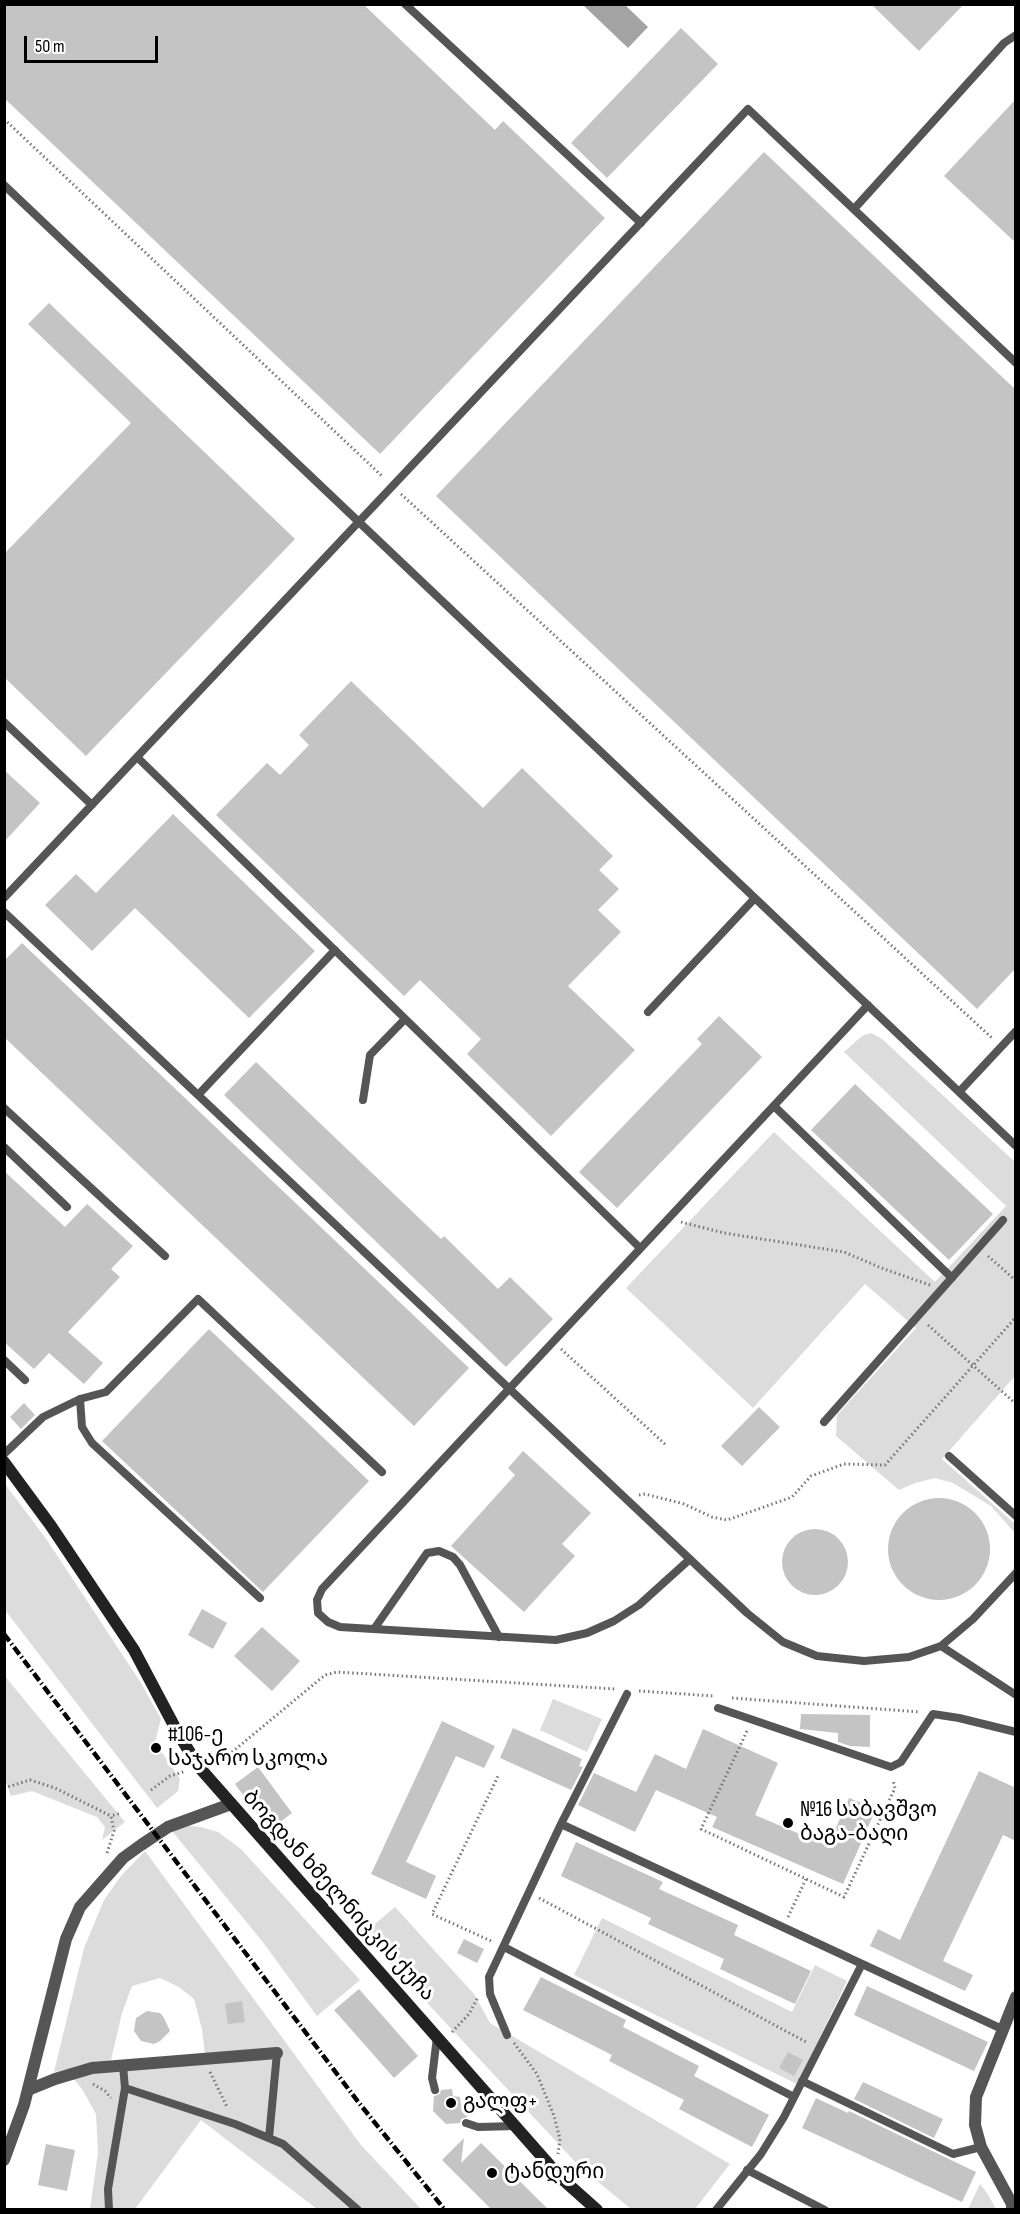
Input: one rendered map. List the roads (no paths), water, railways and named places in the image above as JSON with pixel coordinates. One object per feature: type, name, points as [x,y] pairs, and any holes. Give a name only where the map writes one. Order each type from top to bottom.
[{"type":"main road","name":"ბოგდან ხმელნიცკის ქუჩა","points":[[4,1462],[51,1526],[134,1650],[179,1735],[199,1767],[556,2171],[597,2210]]},
{"type":"street","points":[[4,2160],[28,2090],[66,1939],[80,1907],[123,1858],[141,1845],[168,1827],[231,1804]]},
{"type":"street","points":[[1013,2205],[981,2147],[975,2125],[976,2097],[1016,1997]]},
{"type":"street","points":[[28,2090],[92,2068],[277,2053]]},
{"type":"lane","points":[[405,4],[641,223]]},
{"type":"lane","points":[[854,209],[1004,43],[1016,35]]},
{"type":"lane","points":[[4,898],[748,110],[1016,363]]},
{"type":"lane","points":[[6,188],[1016,1146]]},
{"type":"lane","points":[[4,722],[92,805]]},
{"type":"lane","points":[[137,757],[640,1248]]},
{"type":"lane","points":[[648,1012],[755,898]]},
{"type":"lane","points":[[4,912],[747,1613],[783,1642],[817,1656],[864,1661],[909,1657],[941,1646],[973,1619],[1016,1573]]},
{"type":"lane","points":[[198,1095],[334,950]]},
{"type":"lane","points":[[690,1559],[639,1605],[614,1621],[588,1633],[556,1640],[340,1627],[327,1622],[318,1613],[317,1600],[322,1589],[868,1005]]},
{"type":"lane","points":[[363,1100],[370,1055],[405,1019]]},
{"type":"lane","points":[[959,1092],[1016,1031]]},
{"type":"lane","points":[[774,1106],[952,1278]]},
{"type":"lane","points":[[4,1108],[165,1256]]},
{"type":"lane","points":[[4,1147],[67,1207]]},
{"type":"lane","points":[[824,1422],[1003,1220]]},
{"type":"lane","points":[[4,1454],[43,1417],[80,1399],[106,1392],[198,1299],[382,1472]]},
{"type":"lane","points":[[4,1360],[25,1380]]},
{"type":"lane","points":[[80,1399],[82,1427],[92,1443],[260,1598]]},
{"type":"lane","points":[[950,1456],[1015,1513]]},
{"type":"lane","points":[[374,1629],[427,1553],[438,1551],[453,1557],[460,1565],[499,1637]]},
{"type":"lane","points":[[941,1646],[1016,1695]]},
{"type":"lane","points":[[507,2035],[490,1994],[489,1977],[627,1691]]},
{"type":"lane","points":[[718,1708],[891,1767],[901,1762],[933,1714],[1016,1732]]},
{"type":"lane","points":[[561,1824],[1002,2029]]},
{"type":"lane","points":[[504,1947],[794,2097]]},
{"type":"lane","points":[[716,2210],[761,2154],[794,2097],[862,1964]]},
{"type":"lane","points":[[435,2090],[432,2078],[440,2040]]},
{"type":"lane","points":[[269,2138],[277,2053]]},
{"type":"lane","points":[[109,2210],[108,2189],[125,2088],[123,2066]]},
{"type":"lane","points":[[802,2081],[953,2154],[981,2147]]},
{"type":"lane","points":[[125,2088],[236,2124],[283,2144],[358,2210]]},
{"type":"lane","points":[[466,2123],[478,2127],[516,2126]]},
{"type":"lane","points":[[747,2170],[825,2210]]},
{"type":"railway","points":[[4,1634],[359,2103],[445,2210]]},
{"type":"place","name":"#106-ე საჯარო სკოლა","points":[[156,1748]]},
{"type":"place","name":"№16 საბავშვო ბაგა-ბაღი","points":[[788,1823]]},
{"type":"place","name":"გალფ+","points":[[451,2103]]},
{"type":"place","name":"ტანდური","points":[[492,2173]]}]
